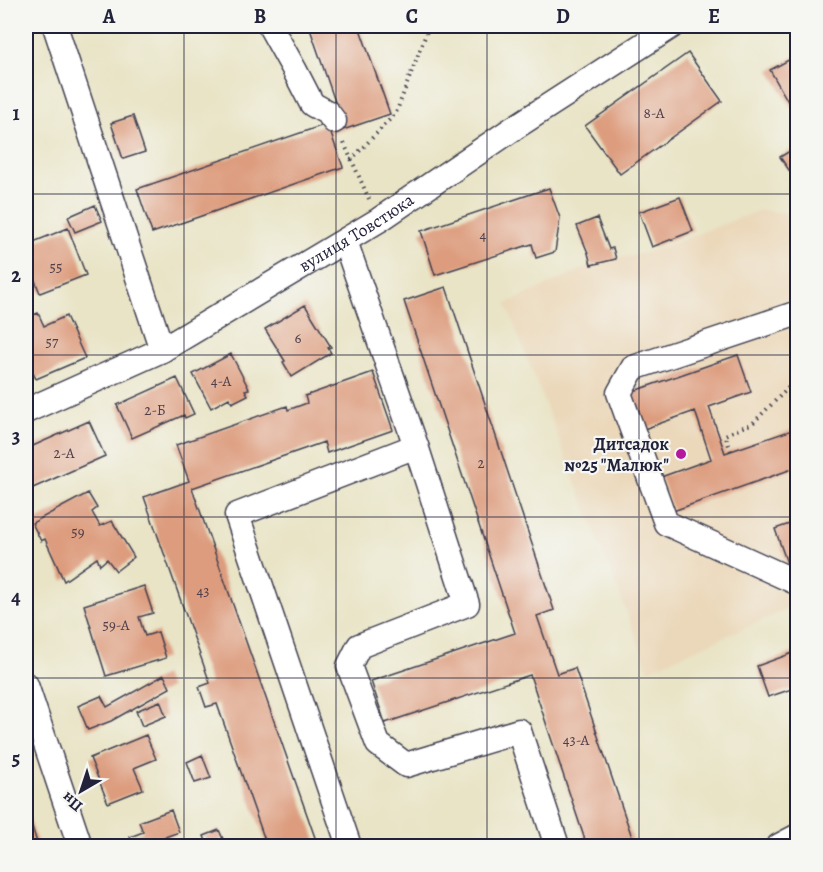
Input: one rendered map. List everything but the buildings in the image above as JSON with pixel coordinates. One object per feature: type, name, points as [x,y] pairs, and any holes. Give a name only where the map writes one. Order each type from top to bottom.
[{"type":"street","points":[[55,26],[162,350]]},
{"type":"street","points":[[270,26],[312,104],[328,113],[339,131]]},
{"type":"street","name":"вулиця Товстюка","points":[[26,411],[162,350],[379,220],[514,128],[672,26]]},
{"type":"street","points":[[345,240],[416,446],[467,604],[360,646],[349,666],[378,744],[406,765],[519,731],[557,846]]},
{"type":"street","points":[[798,314],[633,368],[619,393],[666,523],[798,583]]},
{"type":"street","points":[[349,846],[237,515],[416,446]]},
{"type":"street","points":[[26,685],[80,846]]},
{"type":"street","points":[[779,846],[798,836]]},
{"type":"path","points":[[351,160],[396,113],[429,26]]},
{"type":"path","points":[[339,131],[379,220]]},
{"type":"path","points":[[731,451],[726,435],[753,423],[798,378]]},
{"type":"shaded area","name":"Дитсадок №25 \"Малюк\"","points":[[760,210],[797,214],[797,605],[649,670],[506,304],[591,265],[652,251]]},
{"type":"place","name":"Дитсадок №25 \"Малюк\"","points":[[681,454]]}]
